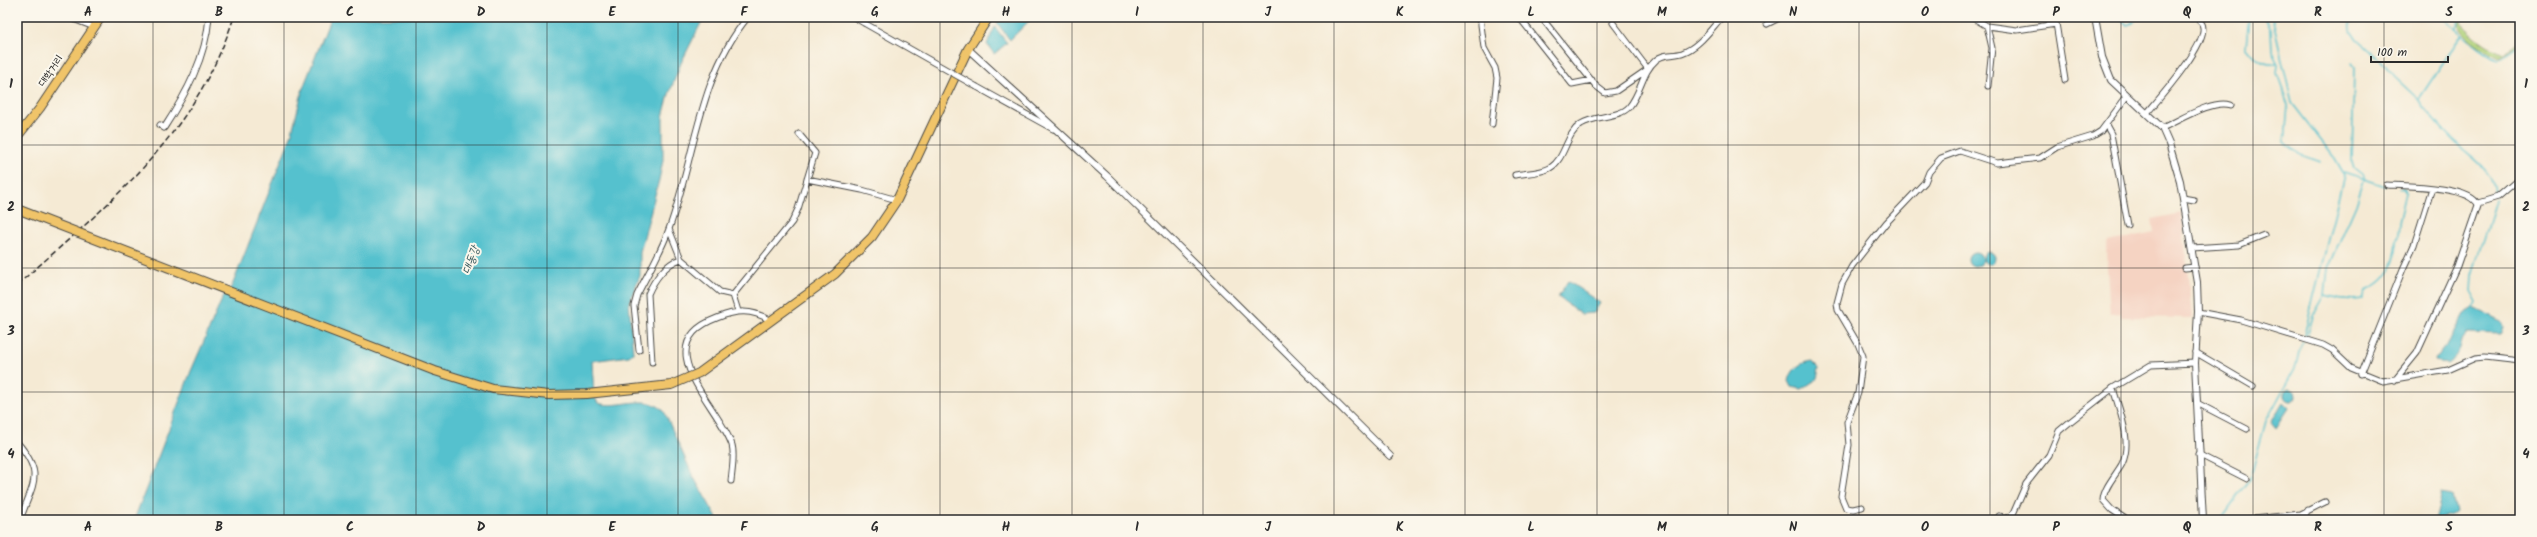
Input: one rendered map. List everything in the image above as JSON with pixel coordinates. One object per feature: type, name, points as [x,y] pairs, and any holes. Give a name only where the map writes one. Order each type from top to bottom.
[{"type":"main road","name":"대학거리","points":[[17,137],[101,17]]},
{"type":"main road","points":[[17,209],[422,366],[493,389],[549,395],[587,394],[671,385],[686,379],[714,362],[835,274],[858,253],[886,219],[897,200],[968,49],[989,17]]},
{"type":"street","points":[[68,17],[94,28]]},
{"type":"street","points":[[160,125],[164,128],[191,82],[202,52],[209,17]]},
{"type":"street","points":[[639,350],[634,306],[669,229],[707,92],[720,60],[748,17]]},
{"type":"street","points":[[854,17],[1056,130]]},
{"type":"street","points":[[1480,17],[1484,48],[1495,68],[1497,78],[1492,124]]},
{"type":"street","points":[[1519,17],[1572,84],[1592,80]]},
{"type":"street","points":[[1541,17],[1601,91],[1616,91],[1648,68],[1660,57],[1681,54],[1693,48],[1722,17]]},
{"type":"street","points":[[1767,24],[1781,17]]},
{"type":"street","points":[[1972,17],[1987,26],[2017,30],[2056,24]]},
{"type":"street","points":[[2055,17],[2065,80]]},
{"type":"street","points":[[2095,17],[2107,72],[2111,80],[2162,128],[2176,164],[2195,267],[2198,312],[2195,352],[2196,403],[2203,520]]},
{"type":"street","points":[[2196,17],[2202,24]]},
{"type":"street","points":[[2147,113],[2183,71],[2198,42],[2203,17]]},
{"type":"street","points":[[1613,23],[1648,68]]},
{"type":"street","points":[[1987,26],[1992,48],[1988,86]]},
{"type":"street","points":[[968,49],[1188,254],[1390,456]]},
{"type":"street","points":[[1515,175],[1550,168],[1559,161],[1569,139],[1580,125],[1594,117],[1625,111],[1636,95],[1648,68]]},
{"type":"street","points":[[1862,507],[1853,509],[1846,508],[1841,496],[1849,445],[1847,422],[1858,393],[1863,356],[1858,344],[1838,310],[1837,303],[1842,284],[1852,266],[1886,223],[1925,182],[1935,165],[1948,154],[1960,151],[1997,163],[2040,158],[2057,147],[2093,136],[2106,125],[2127,96]]},
{"type":"street","points":[[2162,128],[2212,105],[2223,102],[2231,105]]},
{"type":"street","points":[[2106,125],[2111,134],[2128,225]]},
{"type":"street","points":[[17,140],[23,130]]},
{"type":"street","points":[[733,295],[792,222],[807,179],[814,153],[799,134]]},
{"type":"street","points":[[2478,203],[2498,197],[2520,178]]},
{"type":"street","points":[[807,179],[862,190],[897,200]]},
{"type":"street","points":[[2387,185],[2432,188],[2456,192],[2473,198],[2478,203]]},
{"type":"street","points":[[2361,374],[2402,269],[2414,245],[2427,211],[2432,188]]},
{"type":"street","points":[[2183,198],[2194,200]]},
{"type":"street","points":[[2395,380],[2417,353],[2440,304],[2457,266],[2478,203]]},
{"type":"street","points":[[669,229],[681,259],[720,292],[733,295]]},
{"type":"street","points":[[2192,248],[2239,245],[2264,234]]},
{"type":"street","points":[[652,362],[648,294],[652,285],[664,271],[681,259]]},
{"type":"street","points":[[2185,268],[2195,267]]},
{"type":"street","points":[[733,295],[738,311]]},
{"type":"street","points":[[731,481],[732,445],[694,381],[686,361],[691,336],[699,328],[714,319],[738,311],[759,314],[770,320]]},
{"type":"street","points":[[2198,312],[2241,320],[2323,345],[2361,374],[2383,382],[2448,370],[2475,358],[2485,357],[2520,361]]},
{"type":"street","points":[[2195,352],[2253,386]]},
{"type":"street","points":[[1999,516],[2008,518],[2013,514],[2026,484],[2045,461],[2059,431],[2113,388],[2151,365],[2195,363]]},
{"type":"street","points":[[2113,388],[2126,448],[2123,462],[2107,488],[2103,500],[2112,510],[2127,520]]},
{"type":"street","points":[[2196,403],[2247,430]]},
{"type":"street","points":[[17,442],[31,458],[36,470],[20,520]]},
{"type":"street","points":[[2198,454],[2247,479]]},
{"type":"street","points":[[2243,520],[2302,514],[2307,510],[2325,502]]},
{"type":"street","points":[[2304,520],[2307,510]]},
{"type":"shaded area","points":[[2182,213],[2192,318],[2121,317],[2120,313],[2110,314],[2106,251],[2109,242],[2154,232],[2152,219]]},
{"type":"green space","points":[[2461,17],[2463,17],[2461,23],[2481,41],[2498,51],[2504,53],[2520,41],[2520,44],[2499,57],[2471,40],[2466,35],[2458,25]]},
{"type":"water","name":"대동강","points":[[331,17],[704,17],[681,63],[669,94],[663,117],[663,160],[640,252],[640,276],[629,302],[633,353],[629,356],[592,361],[594,396],[598,403],[615,405],[641,402],[657,405],[664,411],[693,476],[718,520],[134,520],[191,371],[223,297],[232,286],[291,136],[303,88]]},
{"type":"water","points":[[1000,17],[1033,17],[1010,40],[997,23]]},
{"type":"water","points":[[995,27],[1007,43],[994,54],[987,44]]},
{"type":"water","points":[[1975,252],[1980,254],[1982,259],[1980,264],[1975,266],[1970,264],[1968,259],[1970,254]]},
{"type":"water","points":[[1991,252],[1994,253],[1994,263],[1987,264],[1984,263],[1983,256],[1984,253]]},
{"type":"water","points":[[1568,281],[1600,303],[1594,313],[1581,314],[1558,297]]},
{"type":"water","points":[[2474,308],[2503,322],[2504,326],[2501,334],[2467,333],[2462,341],[2457,355],[2453,359],[2447,363],[2434,361],[2448,343],[2464,314]]},
{"type":"water","points":[[1812,361],[1819,368],[1817,379],[1802,389],[1792,387],[1789,381],[1794,370],[1804,363]]},
{"type":"water","points":[[2288,389],[2292,389],[2296,395],[2292,401],[2288,401],[2284,397],[2284,393]]},
{"type":"water","points":[[2283,402],[2289,408],[2276,428],[2271,422]]},
{"type":"water","points":[[2442,493],[2452,495],[2456,513],[2452,516],[2435,520]]},
{"type":"waterway","points":[[2119,17],[2127,25],[2135,22]]},
{"type":"waterway","points":[[2249,17],[2246,46],[2259,60],[2267,64],[2276,63]]},
{"type":"waterway","points":[[2265,17],[2271,30],[2272,52],[2278,64],[2277,74],[2288,105],[2285,142],[2300,155],[2320,162]]},
{"type":"waterway","points":[[2272,17],[2292,103],[2333,156],[2344,175],[2304,336]]},
{"type":"waterway","points":[[2350,17],[2351,31],[2357,40],[2380,60],[2389,71],[2419,99]]},
{"type":"waterway","points":[[2440,17],[2482,50],[2498,60],[2520,45]]},
{"type":"waterway","points":[[2456,28],[2460,17]]},
{"type":"waterway","points":[[2462,34],[2419,99],[2427,111],[2447,134],[2486,170],[2492,181],[2495,196]]},
{"type":"waterway","points":[[2307,337],[2313,316],[2325,295],[2328,269],[2356,205],[2364,180],[2364,176],[2354,168],[2352,163],[2354,67],[2351,63]]},
{"type":"waterway","points":[[2344,172],[2385,186]]},
{"type":"waterway","points":[[2325,295],[2348,299],[2363,299],[2366,290],[2384,279],[2393,263],[2406,193],[2403,188],[2399,188]]},
{"type":"waterway","points":[[2474,308],[2477,302],[2471,291],[2472,275],[2495,200]]},
{"type":"waterway","points":[[2220,520],[2250,479],[2266,421],[2295,368],[2303,342]]},
{"type":"railway","points":[[17,285],[116,196],[145,166],[172,133],[196,98],[217,60],[234,17]]}]
